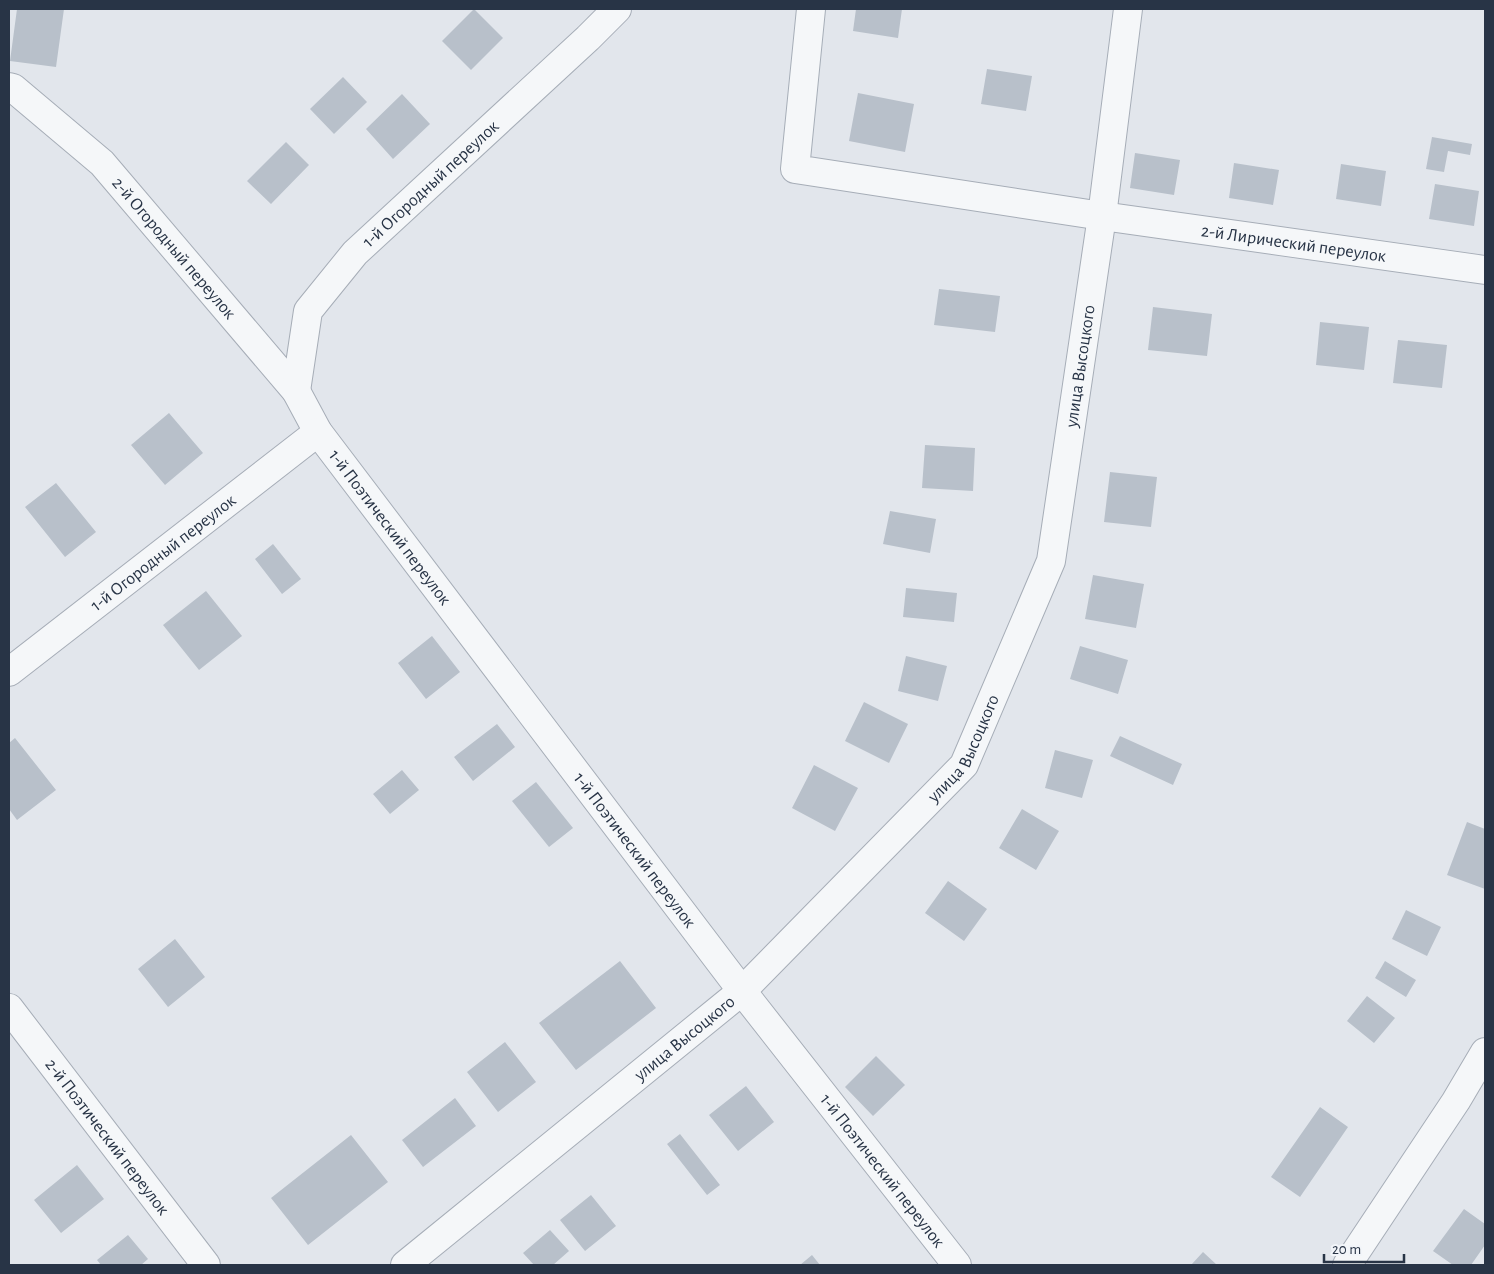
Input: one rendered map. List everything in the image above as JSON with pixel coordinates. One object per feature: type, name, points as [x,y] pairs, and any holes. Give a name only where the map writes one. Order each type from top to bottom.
[{"type":"street","name":"1-й Огородный переулок","points":[[296,391],[308,311],[355,253],[617,9]]},
{"type":"street","name":"2-й Лирический переулок","points":[[811,9],[795,169],[1102,216],[1485,270]]},
{"type":"street","name":"улица Высоцкого","points":[[405,1265],[742,991],[964,765],[1051,561],[1102,216],[1128,9]]},
{"type":"street","name":"2-й Огородный переулок","points":[[9,87],[13,88],[102,163],[296,391],[318,432]]},
{"type":"street","name":"1-й Огородный переулок","points":[[9,672],[318,432]]},
{"type":"street","name":"1-й Поэтический переулок","points":[[318,432],[742,991],[957,1265]]},
{"type":"street","name":"2-й Поэтический переулок","points":[[9,1008],[206,1265]]},
{"type":"street","points":[[1347,1265],[1456,1101],[1485,1052]]},
{"type":"building","points":[[17,9],[64,9],[56,67],[10,61]]},
{"type":"building","points":[[474,9],[503,38],[471,70],[442,41]]},
{"type":"building","points":[[856,9],[902,9],[898,38],[853,31]]},
{"type":"building","points":[[987,69],[1032,76],[1026,111],[981,104]]},
{"type":"building","points":[[343,77],[367,102],[334,134],[310,109]]},
{"type":"building","points":[[858,93],[914,104],[905,152],[849,141]]},
{"type":"building","points":[[402,94],[430,124],[393,159],[366,129]]},
{"type":"building","points":[[1432,137],[1472,144],[1470,155],[1448,151],[1444,172],[1426,169]]},
{"type":"building","points":[[286,142],[309,165],[271,204],[247,181]]},
{"type":"building","points":[[1135,153],[1180,160],[1174,195],[1130,188]]},
{"type":"building","points":[[1234,163],[1279,170],[1273,205],[1229,198]]},
{"type":"building","points":[[1341,164],[1386,171],[1381,206],[1336,199]]},
{"type":"building","points":[[1435,184],[1479,191],[1474,226],[1429,219]]},
{"type":"building","points":[[939,289],[1000,296],[995,332],[934,325]]},
{"type":"building","points":[[1153,307],[1212,314],[1207,356],[1148,350]]},
{"type":"building","points":[[1320,322],[1369,327],[1364,370],[1316,365]]},
{"type":"building","points":[[1398,340],[1447,345],[1442,388],[1393,383]]},
{"type":"building","points":[[169,413],[203,453],[165,485],[131,445]]},
{"type":"building","points":[[925,445],[975,448],[973,491],[922,488]]},
{"type":"building","points":[[1110,472],[1157,477],[1151,527],[1104,522]]},
{"type":"building","points":[[56,483],[96,532],[65,557],[25,507]]},
{"type":"building","points":[[890,511],[936,519],[930,553],[883,544]]},
{"type":"building","points":[[273,544],[301,579],[282,594],[255,559]]},
{"type":"building","points":[[1093,575],[1144,584],[1136,628],[1085,619]]},
{"type":"building","points":[[906,588],[957,593],[954,622],[903,617]]},
{"type":"building","points":[[206,591],[242,636],[199,670],[163,625]]},
{"type":"building","points":[[432,636],[460,672],[426,699],[398,663]]},
{"type":"building","points":[[1080,646],[1128,660],[1118,694],[1070,679]]},
{"type":"building","points":[[906,656],[947,666],[938,701],[898,691]]},
{"type":"building","points":[[864,702],[908,724],[889,763],[845,741]]},
{"type":"building","points":[[497,724],[515,747],[473,781],[454,757]]},
{"type":"building","points":[[1120,736],[1182,764],[1173,785],[1110,756]]},
{"type":"building","points":[[15,738],[56,790],[17,820],[9,809],[9,743]]},
{"type":"building","points":[[1055,750],[1093,760],[1082,798],[1045,788]]},
{"type":"building","points":[[814,765],[858,788],[835,831],[792,808]]},
{"type":"building","points":[[402,770],[419,790],[390,814],[373,794]]},
{"type":"building","points":[[536,782],[573,828],[549,847],[512,801]]},
{"type":"building","points":[[1022,809],[1059,831],[1036,870],[999,848]]},
{"type":"building","points":[[1467,822],[1485,829],[1485,889],[1447,875]]},
{"type":"building","points":[[948,881],[987,909],[964,941],[925,913]]},
{"type":"building","points":[[1406,910],[1441,927],[1427,956],[1392,939]]},
{"type":"building","points":[[175,939],[205,977],[168,1007],[138,969]]},
{"type":"building","points":[[620,961],[656,1008],[576,1070],[539,1023]]},
{"type":"building","points":[[1385,961],[1416,980],[1406,997],[1375,978]]},
{"type":"building","points":[[1367,996],[1395,1018],[1374,1043],[1347,1021]]},
{"type":"building","points":[[505,1042],[536,1082],[498,1112],[467,1072]]},
{"type":"building","points":[[876,1056],[905,1085],[873,1116],[845,1087]]},
{"type":"building","points":[[746,1086],[774,1122],[738,1151],[709,1115]]},
{"type":"building","points":[[455,1098],[476,1126],[423,1167],[402,1140]]},
{"type":"building","points":[[1320,1107],[1348,1127],[1300,1197],[1271,1177]]},
{"type":"building","points":[[680,1134],[720,1185],[707,1195],[667,1144]]},
{"type":"building","points":[[351,1135],[388,1182],[308,1245],[271,1198]]},
{"type":"building","points":[[77,1165],[104,1199],[61,1233],[34,1200]]},
{"type":"building","points":[[591,1195],[616,1226],[585,1251],[560,1220]]},
{"type":"building","points":[[1464,1209],[1485,1224],[1485,1245],[1471,1265],[1453,1265],[1433,1251]]},
{"type":"building","points":[[550,1230],[569,1251],[553,1265],[534,1265],[523,1253]]},
{"type":"building","points":[[128,1235],[148,1259],[141,1265],[101,1265],[97,1260]]},
{"type":"building","points":[[1203,1252],[1217,1265],[1191,1265]]},
{"type":"building","points":[[812,1255],[820,1265],[800,1265]]}]
